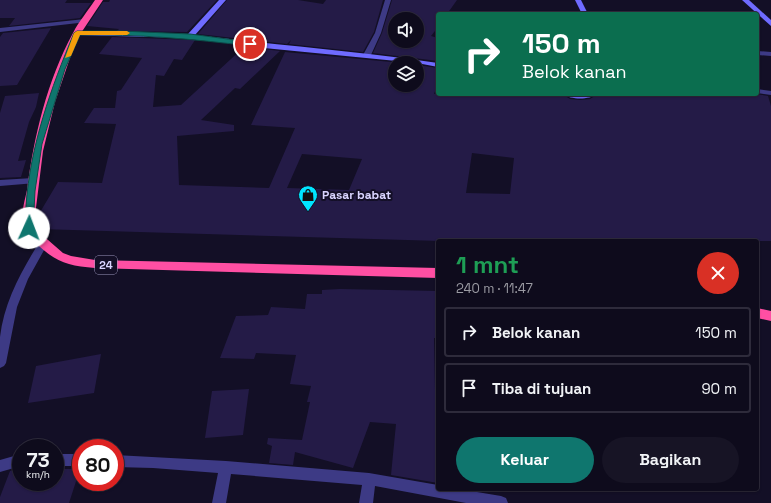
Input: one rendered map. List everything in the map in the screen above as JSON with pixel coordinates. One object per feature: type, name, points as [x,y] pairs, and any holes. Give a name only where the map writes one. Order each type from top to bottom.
[{"type":"highway","name":"24","points":[[99,0],[77,33],[49,107],[38,144],[28,224],[31,231],[53,254],[68,261],[95,264],[305,268],[436,273]]},
{"type":"highway","points":[[759,313],[771,316]]},
{"type":"street","points":[[190,36],[223,0]]},
{"type":"street","points":[[367,55],[378,34],[388,0]]},
{"type":"street","points":[[578,0],[584,12]]},
{"type":"street","points":[[745,0],[758,12]]},
{"type":"street","points":[[759,13],[771,24]]},
{"type":"street","points":[[0,30],[85,21]]},
{"type":"street","points":[[77,33],[190,36],[257,45],[367,55],[436,65]]},
{"type":"street","points":[[759,53],[771,54]]},
{"type":"street","points":[[759,91],[771,93]]},
{"type":"street","points":[[0,183],[33,181]]},
{"type":"street","points":[[0,362],[3,340],[12,307],[23,279],[43,243]]},
{"type":"street","points":[[124,461],[226,467],[369,479],[501,503]]},
{"type":"street","points":[[0,466],[12,463]]},
{"type":"street","points":[[219,503],[226,467]]},
{"type":"street","points":[[366,503],[369,479]]},
{"type":"building","points":[[0,0],[67,0],[65,3],[91,3],[80,18],[9,26],[15,18],[0,18]]},
{"type":"building","points":[[110,0],[217,0],[187,32],[117,31],[119,29],[87,26],[103,2],[109,2]]},
{"type":"building","points":[[227,0],[298,0],[323,4],[326,0],[383,0],[374,32],[363,52],[289,44],[291,40],[287,44],[198,34]]},
{"type":"building","points":[[392,0],[457,0],[448,12],[436,12],[436,30],[431,36],[436,37],[436,61],[424,59],[424,56],[397,56],[373,53],[382,33],[388,13],[388,48],[424,48],[424,12],[388,12]]},
{"type":"building","points":[[51,28],[17,85],[0,86],[0,37],[3,33]]},
{"type":"building","points":[[112,37],[195,40],[182,60],[174,59],[164,76],[156,75],[153,107],[181,105],[244,47],[280,51],[240,89],[235,88],[201,120],[234,125],[234,131],[177,136],[179,185],[269,188],[295,128],[251,125],[285,52],[388,62],[388,92],[424,92],[424,66],[436,68],[436,88],[434,94],[436,94],[436,96],[565,96],[570,99],[580,100],[590,99],[595,96],[759,96],[759,94],[768,96],[771,106],[771,241],[759,241],[759,239],[436,239],[436,241],[39,229],[36,224],[36,219],[58,182],[102,183],[116,124],[84,123],[94,108],[115,108],[117,91],[121,90],[142,58],[99,54]],"holes":[[[472,153],[514,158],[510,194],[466,193]],[[302,154],[362,159],[349,190],[287,188]]]},
{"type":"building","points":[[39,93],[36,107],[29,122],[18,161],[26,160],[21,177],[0,178],[0,113],[5,96]]},
{"type":"building","points":[[322,290],[436,291],[436,338],[434,338],[436,389],[436,483],[391,475],[396,424],[370,422],[353,468],[295,452],[293,465],[269,463],[272,446],[267,444],[268,438],[302,440],[310,402],[307,402],[311,386],[290,384],[296,355],[256,353],[254,359],[220,358],[236,316],[268,315],[271,307],[305,309],[307,294],[322,294]]},
{"type":"building","points":[[101,354],[94,393],[28,403],[36,366]]},
{"type":"building","points":[[249,389],[243,435],[205,438],[212,391]]},
{"type":"building","points":[[64,469],[72,469],[73,491],[69,503],[0,503],[0,497],[10,471],[12,470],[12,491],[64,491]]},
{"type":"slow traffic","points":[[67,56],[77,33],[127,33]]},
{"type":"place","name":"Pasar babat","points":[[308,212]]},
{"type":"route","points":[[29,228],[28,224],[31,191],[38,144],[62,69],[77,33],[190,36],[250,44]]}]
